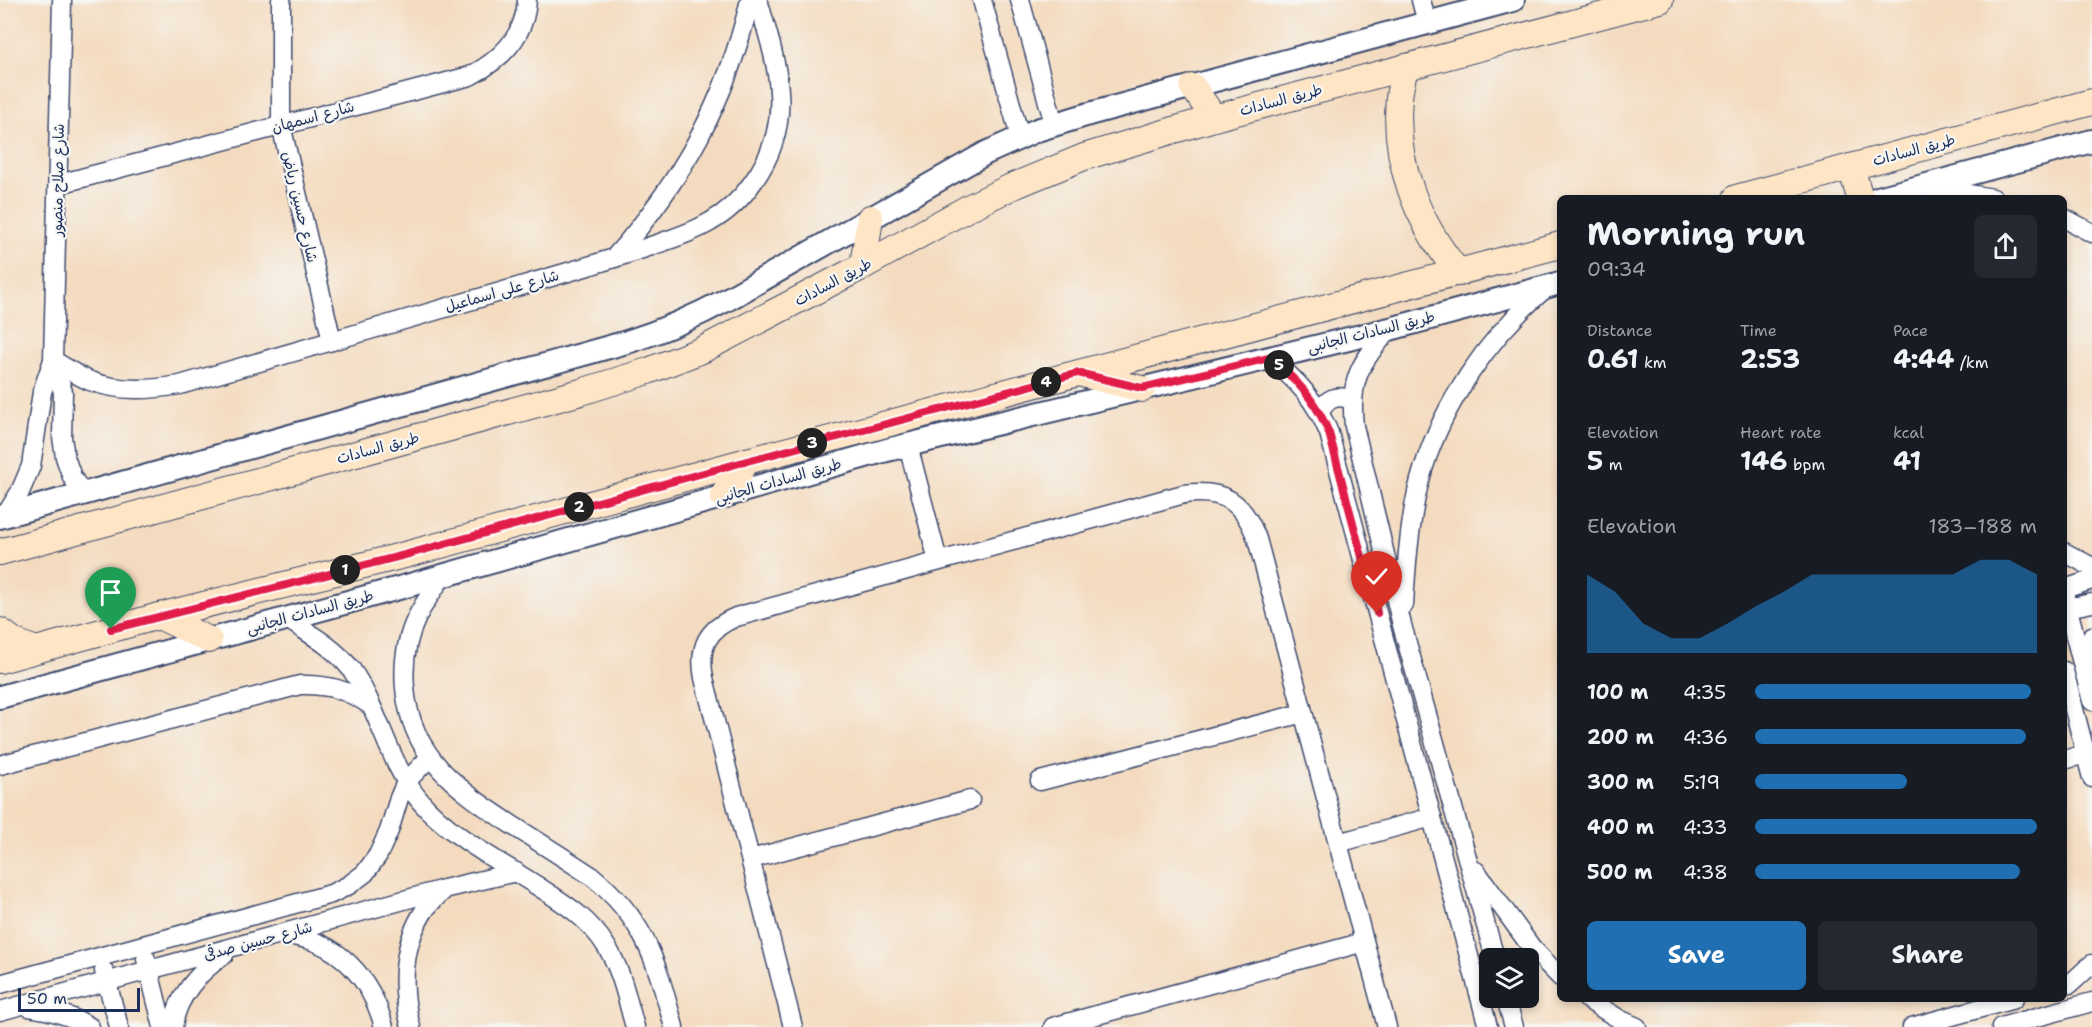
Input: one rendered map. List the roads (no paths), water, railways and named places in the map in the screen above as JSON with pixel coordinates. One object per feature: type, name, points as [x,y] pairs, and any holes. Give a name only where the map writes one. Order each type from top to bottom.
[{"type":"main road","name":"طريق السادات","points":[[1,553],[581,392],[648,370],[702,350],[970,207],[1042,173],[1095,154],[1214,118],[1660,0]]},
{"type":"main road","points":[[1405,67],[1399,98],[1398,124],[1405,174],[1423,221],[1459,273]]},
{"type":"main road","points":[[1192,87],[1214,118]]},
{"type":"main road","name":"طريق السادات","points":[[1747,195],[2092,102]]},
{"type":"main road","points":[[1851,167],[1859,195]]},
{"type":"main road","points":[[863,266],[870,218]]},
{"type":"main road","points":[[0,660],[159,616],[401,556],[747,461],[1557,246]]},
{"type":"main road","points":[[1078,373],[1142,388]]},
{"type":"main road","points":[[723,496],[747,461]]},
{"type":"main road","points":[[159,616],[209,640]]},
{"type":"main road","points":[[0,631],[15,642],[36,650]]},
{"type":"street","name":"شارع صلاح منصور","points":[[2,516],[20,492],[32,466],[42,392],[53,360],[62,0]]},
{"type":"street","name":"شارع حسين رياض","points":[[281,0],[281,125],[332,341]]},
{"type":"street","name":"شارع اسمهان","points":[[59,184],[470,76],[490,65],[507,50],[519,31],[527,0]]},
{"type":"street","points":[[613,259],[656,208],[692,152],[713,112],[730,71],[750,0]]},
{"type":"street","name":"شارع على اسماعيل","points":[[53,360],[89,381],[119,389],[150,390],[180,385],[613,259],[685,234],[711,222],[734,204],[753,183],[768,158],[777,131],[781,102],[776,61],[758,0]]},
{"type":"street","points":[[982,0],[1020,137]]},
{"type":"street","points":[[1020,0],[1054,124]]},
{"type":"street","points":[[1420,0],[1427,23]]},
{"type":"street","points":[[2,516],[662,331],[728,299],[986,153],[1020,137],[1054,124],[1513,0]]},
{"type":"street","points":[[1889,195],[2092,141]]},
{"type":"street","points":[[1923,186],[1976,195]]},
{"type":"street","points":[[2067,220],[2092,233]]},
{"type":"street","points":[[1402,625],[1410,532],[1417,490],[1429,453],[1446,415],[1461,388],[1491,345],[1518,313],[1555,284]]},
{"type":"street","name":"طريق السادات الجانبى","points":[[0,697],[908,445],[1390,329],[1555,284]]},
{"type":"street","points":[[1390,329],[1371,349],[1358,374],[1351,400],[1354,426],[1402,625],[1492,948]]},
{"type":"street","points":[[1269,358],[1289,373],[1306,391],[1320,412],[1329,433],[1488,1027]]},
{"type":"street","name":"شارع صلاح منصور","points":[[53,360],[63,392],[62,437],[65,457],[72,477],[83,494]]},
{"type":"street","points":[[1320,412],[1324,403],[1333,398],[1342,396],[1351,400]]},
{"type":"street","points":[[908,445],[938,561]]},
{"type":"street","points":[[794,1027],[702,663],[704,647],[711,634],[722,623],[736,617],[1184,494],[1203,492],[1222,496],[1238,506],[1251,521],[1387,1027]]},
{"type":"street","points":[[2067,554],[2092,567]]},
{"type":"street","points":[[444,574],[417,617],[405,657],[405,687],[410,716],[429,758],[462,791],[593,877],[612,892],[642,931],[652,953],[674,1027]]},
{"type":"street","points":[[2067,598],[2092,580]]},
{"type":"street","points":[[2067,599],[2092,603]]},
{"type":"street","points":[[2067,607],[2092,701]]},
{"type":"street","points":[[287,619],[322,641],[350,669],[371,705],[406,782],[420,801],[442,822],[566,904],[596,931],[616,965],[635,1027]]},
{"type":"street","points":[[2083,669],[2087,647],[2092,636]]},
{"type":"street","points":[[2067,683],[2089,753],[2092,778]]},
{"type":"street","points":[[0,765],[300,685],[319,684],[338,688],[356,695],[371,705]]},
{"type":"street","points":[[1040,781],[1303,713]]},
{"type":"street","points":[[2067,759],[2089,753]]},
{"type":"street","points":[[1417,762],[1438,755]]},
{"type":"street","points":[[406,782],[429,758]]},
{"type":"street","name":"شارع حسين صدقى","points":[[0,984],[331,894],[349,885],[365,873],[378,855],[406,782]]},
{"type":"street","points":[[751,859],[970,800]]},
{"type":"street","points":[[1338,843],[1432,817]]},
{"type":"street","points":[[1467,860],[1532,948],[1557,974]]},
{"type":"street","name":"شارع حسين صدقى","points":[[0,1011],[516,872]]},
{"type":"street","points":[[411,1027],[406,1010],[403,983],[406,957],[414,931],[426,908],[444,890]]},
{"type":"street","points":[[281,934],[303,936],[325,946],[344,959],[361,977],[373,996],[384,1027]]},
{"type":"street","points":[[1053,1027],[1364,942]]},
{"type":"street","points":[[142,946],[163,1027]]},
{"type":"street","points":[[173,1027],[187,991],[208,965],[235,947]]},
{"type":"street","points":[[100,957],[119,1027]]},
{"type":"street","points":[[2067,984],[2092,964]]},
{"type":"street","points":[[2067,984],[2092,978]]},
{"type":"street","points":[[1592,1002],[1637,1027]]},
{"type":"street","points":[[1912,1027],[2003,1002]]},
{"type":"street","points":[[2001,1027],[2092,1002]]},
{"type":"street","points":[[21,1005],[52,1010],[81,1021],[90,1027]]},
{"type":"street","points":[[1509,1008],[1514,1027]]},
{"type":"street","points":[[2069,1008],[2092,1015]]}]
